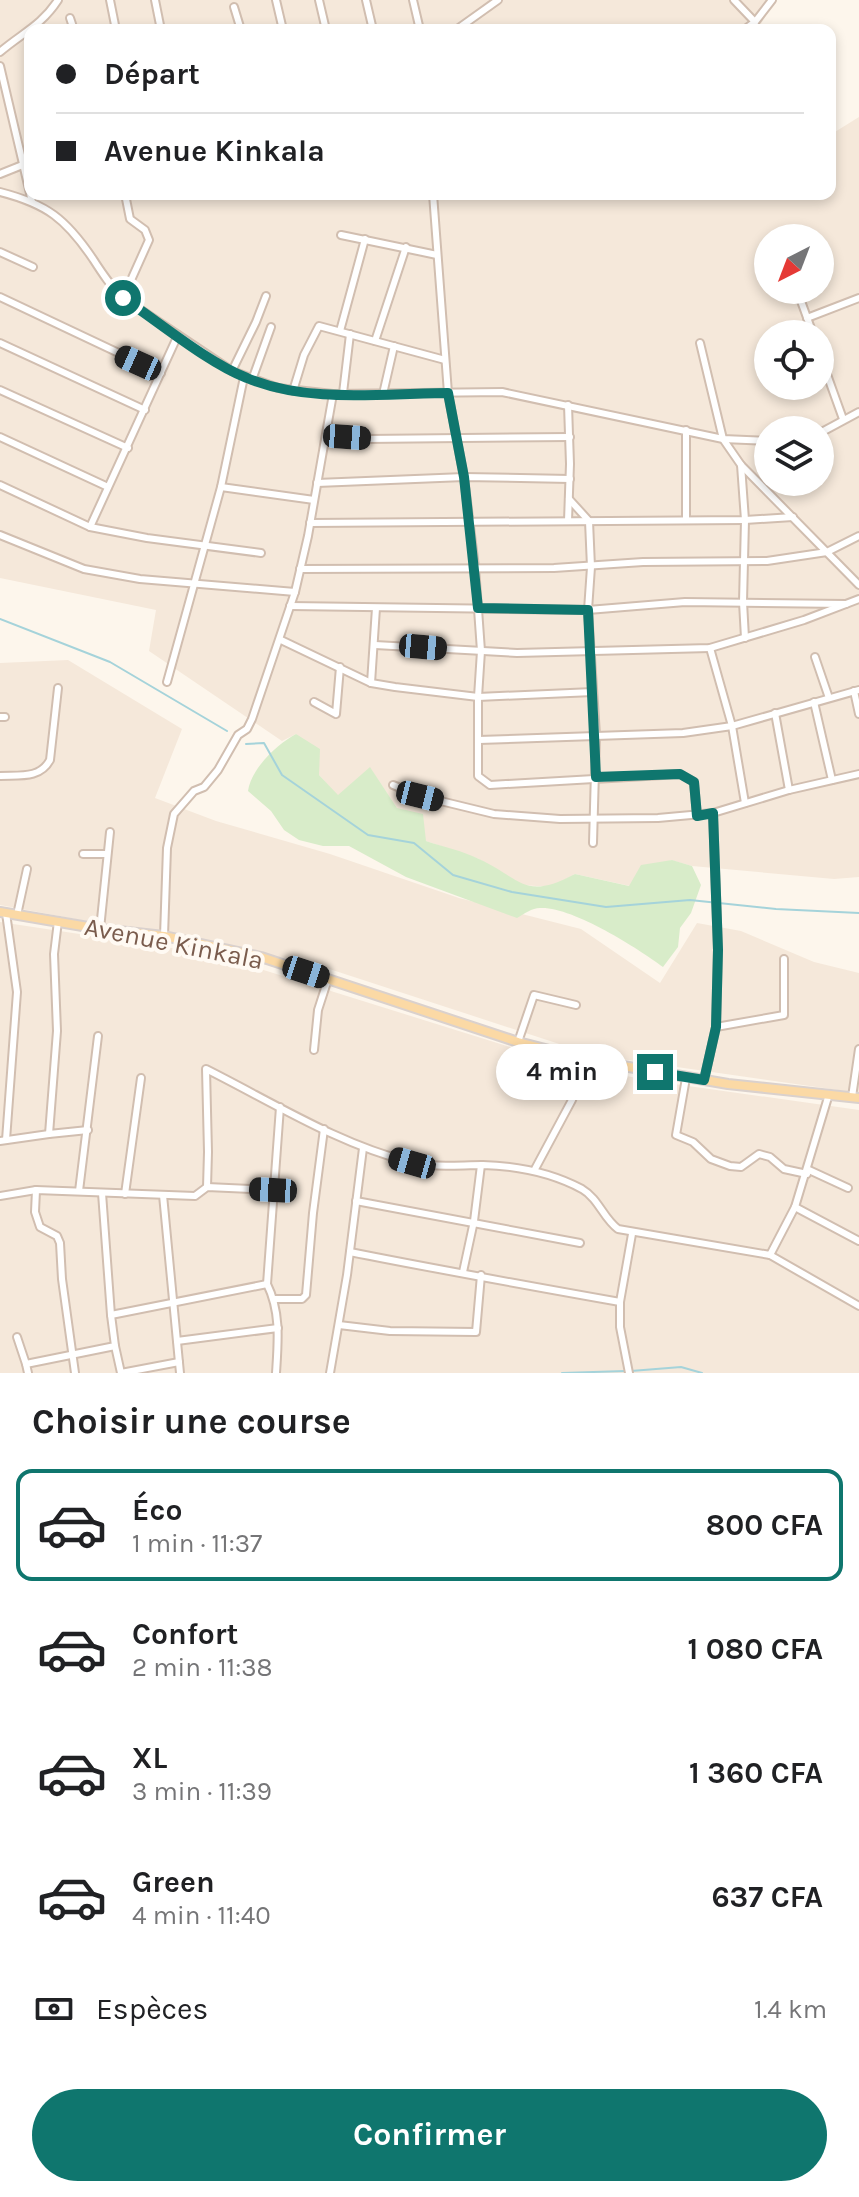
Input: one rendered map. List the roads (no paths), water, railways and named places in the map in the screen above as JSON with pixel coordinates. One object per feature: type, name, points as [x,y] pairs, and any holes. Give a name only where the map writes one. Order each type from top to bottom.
[{"type":"main road","name":"Avenue Kinkala","points":[[3,913],[164,936],[261,957],[518,1042],[588,1060],[686,1078],[856,1098]]},
{"type":"street","points":[[40,24],[58,0]]},
{"type":"street","points":[[110,0],[115,24]]},
{"type":"street","points":[[155,0],[160,24]]},
{"type":"street","points":[[276,0],[282,24]]},
{"type":"street","points":[[319,0],[325,24]]},
{"type":"street","points":[[366,0],[372,24]]},
{"type":"street","points":[[413,0],[419,24]]},
{"type":"street","points":[[464,24],[498,0]]},
{"type":"street","points":[[734,0],[755,22]]},
{"type":"street","points":[[752,24],[772,0]]},
{"type":"street","points":[[234,7],[239,24]]},
{"type":"street","points":[[70,18],[72,24]]},
{"type":"street","points":[[0,52],[24,38]]},
{"type":"street","points":[[0,66],[24,173]]},
{"type":"street","points":[[0,174],[22,166]]},
{"type":"street","points":[[0,192],[24,200]]},
{"type":"street","points":[[26,200],[62,219],[123,298],[248,379],[293,391],[333,394],[502,392],[723,439],[754,440]]},
{"type":"street","points":[[123,298],[149,240],[145,230],[130,219],[126,200]]},
{"type":"street","points":[[433,200],[448,393],[458,438],[475,567],[481,651],[478,776],[485,783],[680,774],[688,776],[696,788],[697,816]]},
{"type":"street","points":[[341,235],[437,255]]},
{"type":"street","points":[[340,331],[365,239]]},
{"type":"street","points":[[375,341],[406,247]]},
{"type":"street","points":[[0,252],[33,267]]},
{"type":"street","points":[[232,371],[266,296]]},
{"type":"street","points":[[0,297],[161,373]]},
{"type":"street","points":[[802,304],[807,318],[859,298]]},
{"type":"street","points":[[293,391],[315,329],[319,326],[445,360]]},
{"type":"street","points":[[167,682],[248,379],[271,327]]},
{"type":"street","points":[[343,393],[350,334]]},
{"type":"street","points":[[90,527],[178,335]]},
{"type":"street","points":[[0,343],[145,410]]},
{"type":"street","points":[[700,343],[723,439],[741,465],[859,585]]},
{"type":"street","points":[[383,394],[394,346]]},
{"type":"street","points":[[0,390],[128,448]]},
{"type":"street","points":[[164,936],[167,848],[174,814],[194,791],[204,787],[218,770],[238,735],[247,729],[281,640],[310,523],[333,394]]},
{"type":"street","points":[[834,394],[843,419]]},
{"type":"street","points":[[568,405],[568,521]]},
{"type":"street","points":[[834,424],[859,412]]},
{"type":"street","points":[[686,430],[686,519]]},
{"type":"street","points":[[327,435],[366,439],[570,437]]},
{"type":"street","points":[[0,437],[108,487]]},
{"type":"street","points":[[741,465],[745,520],[745,638]]},
{"type":"street","points":[[317,483],[464,477],[570,479]]},
{"type":"street","points":[[0,485],[90,527],[261,553]]},
{"type":"street","points":[[221,487],[314,500]]},
{"type":"street","points":[[569,499],[589,521],[591,567],[588,610],[596,735],[593,843]]},
{"type":"street","points":[[310,523],[745,520],[793,517]]},
{"type":"street","points":[[0,535],[84,569],[195,585],[295,592]]},
{"type":"street","points":[[300,569],[591,567],[643,562],[743,562],[827,552],[859,536]]},
{"type":"street","points":[[375,645],[481,651],[591,652],[710,648],[859,599]]},
{"type":"street","points":[[290,606],[588,610],[685,602],[846,604]]},
{"type":"street","points":[[371,683],[376,608]]},
{"type":"street","points":[[281,640],[371,683],[478,697],[593,692]]},
{"type":"street","points":[[710,648],[732,726],[745,803]]},
{"type":"street","points":[[815,657],[829,698]]},
{"type":"street","points":[[314,702],[336,714],[340,667]]},
{"type":"street","points":[[0,776],[35,774],[45,769],[50,760],[58,688]]},
{"type":"street","points":[[479,740],[683,733],[732,726],[857,690],[859,714]]},
{"type":"street","points":[[814,702],[832,780]]},
{"type":"street","points":[[775,713],[789,790]]},
{"type":"street","points":[[393,785],[420,796],[494,814],[593,819],[697,816],[859,774]]},
{"type":"street","points":[[704,1080],[716,1027],[718,950],[713,813]]},
{"type":"street","points":[[100,929],[110,832]]},
{"type":"street","points":[[83,854],[107,854]]},
{"type":"street","points":[[17,915],[27,869]]},
{"type":"street","points":[[3,913],[17,992],[3,1141],[88,1130]]},
{"type":"street","points":[[49,1134],[57,1031],[54,954],[58,921]]},
{"type":"street","points":[[716,1027],[784,1015],[784,959]]},
{"type":"street","points":[[314,1050],[318,1010],[328,979]]},
{"type":"street","points":[[518,1042],[534,995],[576,1005]]},
{"type":"street","points":[[79,1191],[98,1036]]},
{"type":"street","points":[[856,1098],[859,1049]]},
{"type":"street","points":[[535,1169],[572,1100],[588,1060]]},
{"type":"street","points":[[207,1187],[206,1069],[363,1148],[412,1163],[442,1167],[481,1165],[535,1169],[583,1189],[595,1198],[611,1224],[632,1234],[770,1255],[859,1306]]},
{"type":"street","points":[[125,1194],[141,1078]]},
{"type":"street","points":[[686,1078],[676,1135],[693,1142],[711,1159],[741,1167],[753,1157],[765,1155],[784,1169],[808,1172],[848,1188]]},
{"type":"street","points":[[770,1255],[795,1207],[808,1172],[830,1093]]},
{"type":"street","points":[[276,1373],[278,1328],[274,1299],[267,1284],[280,1107]]},
{"type":"street","points":[[274,1299],[302,1299],[306,1295],[324,1129]]},
{"type":"street","points":[[330,1373],[363,1148]]},
{"type":"street","points":[[463,1272],[481,1165]]},
{"type":"street","points":[[0,1196],[36,1190],[195,1196],[207,1187],[273,1190]]},
{"type":"street","points":[[36,1190],[35,1212],[40,1227],[57,1236],[60,1243],[75,1373]]},
{"type":"street","points":[[102,1193],[111,1315],[121,1373],[179,1362]]},
{"type":"street","points":[[163,1195],[180,1373]]},
{"type":"street","points":[[356,1201],[580,1243]]},
{"type":"street","points":[[795,1207],[859,1241]]},
{"type":"street","points":[[629,1373],[620,1327],[620,1302],[632,1234]]},
{"type":"street","points":[[350,1252],[620,1302]]},
{"type":"street","points":[[339,1325],[390,1331],[476,1332],[481,1275]]},
{"type":"street","points":[[111,1315],[267,1284]]},
{"type":"street","points":[[177,1341],[278,1328]]},
{"type":"street","points":[[17,1337],[28,1373]]},
{"type":"street","points":[[26,1364],[115,1346]]},
{"type":"waterway","points":[[0,619],[110,662],[227,731]]},
{"type":"waterway","points":[[246,744],[264,743],[282,775],[368,835],[414,843],[453,875],[512,892],[606,907],[690,900],[859,913]]},
{"type":"waterway","points":[[631,1371],[681,1367],[702,1373]]},
{"type":"waterway","points":[[562,1373],[625,1371]]}]
